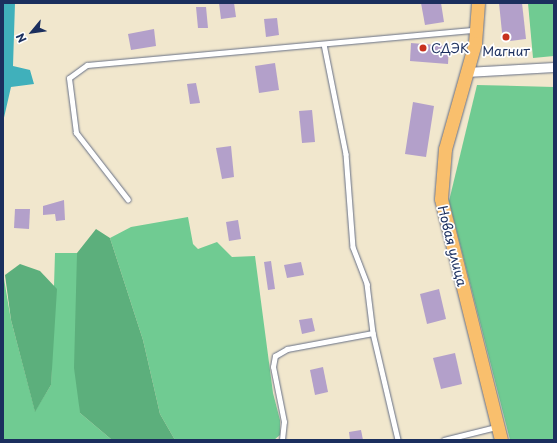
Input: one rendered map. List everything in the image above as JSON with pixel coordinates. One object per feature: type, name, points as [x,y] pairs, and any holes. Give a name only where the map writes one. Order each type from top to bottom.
[{"type":"main road","name":"Новая улица","points":[[478,3],[477,30],[445,148],[441,199],[501,440]]},
{"type":"street","points":[[466,72],[554,67]]},
{"type":"lane","points":[[128,200],[76,133],[69,78],[87,65],[477,30]]},
{"type":"lane","points":[[324,44],[346,154],[353,247],[367,284],[373,333],[398,440]]},
{"type":"lane","points":[[282,440],[284,422],[273,367],[275,356],[286,349],[373,333]]},
{"type":"lane","points":[[444,440],[498,427]]},
{"type":"green space","points":[[528,3],[554,3],[554,56],[533,58]]},
{"type":"green space","points":[[477,85],[554,87],[554,440],[510,440],[449,201]]},
{"type":"green space","points":[[188,217],[193,244],[198,249],[217,242],[232,257],[255,256],[273,393],[280,420],[280,435],[274,440],[175,440],[160,414],[143,340],[110,238],[131,227]]},
{"type":"green space","points":[[96,229],[110,238],[143,340],[160,414],[175,440],[112,440],[80,413],[74,368],[77,253]]},
{"type":"green space","points":[[55,253],[77,253],[80,413],[112,440],[3,440],[3,273],[11,320],[35,411],[51,385]]},
{"type":"green space","points":[[20,264],[40,271],[57,289],[51,385],[35,412],[11,320],[5,275]]},
{"type":"water","points":[[3,3],[15,3],[13,66],[30,70],[34,84],[11,87],[3,122]]},
{"type":"building","points":[[219,3],[234,3],[236,17],[221,19]]},
{"type":"building","points":[[421,3],[441,3],[444,22],[425,25]]},
{"type":"building","points":[[499,3],[522,3],[526,39],[503,42]]},
{"type":"building","points":[[196,7],[206,7],[208,28],[198,28]]},
{"type":"building","points":[[277,18],[279,35],[266,37],[264,19]]},
{"type":"building","points":[[154,29],[156,46],[131,50],[128,34]]},
{"type":"building","points":[[411,43],[449,46],[448,64],[410,61]]},
{"type":"building","points":[[275,63],[279,90],[259,93],[255,66]]},
{"type":"building","points":[[196,83],[200,103],[190,104],[187,84]]},
{"type":"building","points":[[413,102],[434,106],[426,157],[405,154]]},
{"type":"building","points":[[312,110],[315,142],[302,143],[299,111]]},
{"type":"building","points":[[231,146],[234,177],[222,179],[216,148]]},
{"type":"building","points":[[64,200],[65,220],[56,221],[55,214],[43,215],[43,206]]},
{"type":"building","points":[[15,209],[30,209],[29,229],[14,228]]},
{"type":"building","points":[[238,220],[241,239],[229,241],[226,222]]},
{"type":"building","points":[[271,261],[275,289],[268,290],[264,262]]},
{"type":"building","points":[[301,262],[304,275],[287,278],[284,265]]},
{"type":"building","points":[[439,289],[446,319],[427,324],[420,294]]},
{"type":"building","points":[[312,318],[315,331],[302,334],[299,320]]},
{"type":"building","points":[[455,353],[462,384],[441,389],[433,358]]},
{"type":"building","points":[[323,367],[328,392],[315,395],[310,370]]},
{"type":"building","points":[[361,430],[363,440],[350,440],[349,432]]},
{"type":"place","name":"Магнит","points":[[506,37]]},
{"type":"place","name":"СДЭК","points":[[423,48]]}]
